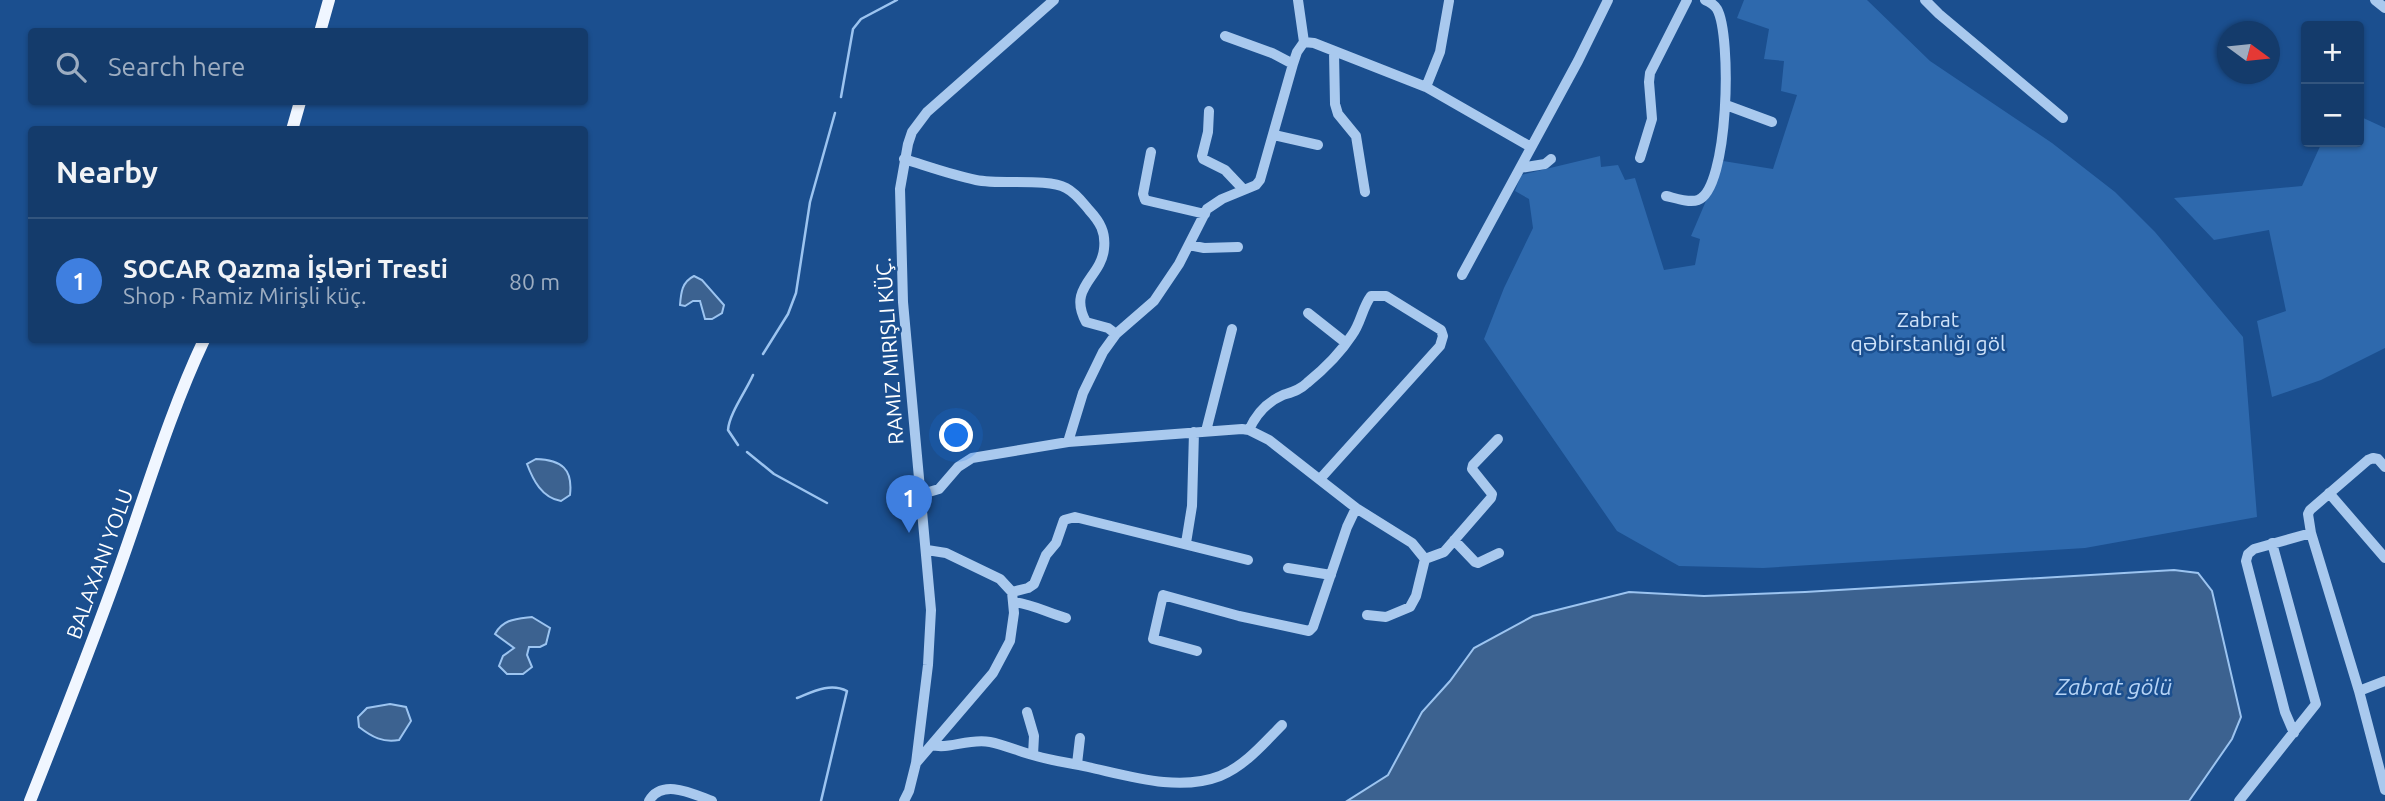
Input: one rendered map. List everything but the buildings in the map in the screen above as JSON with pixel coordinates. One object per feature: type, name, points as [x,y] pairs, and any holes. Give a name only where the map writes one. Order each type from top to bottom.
[{"type":"main road","points":[[321,28],[329,0]]},
{"type":"main road","points":[[293,126],[299,105]]},
{"type":"main road","points":[[30,801],[84,666],[164,438],[203,343]]},
{"type":"street","name":"RAMIZ MIRIŞLI KÜÇ.","points":[[904,801],[916,763],[930,642],[931,610],[903,289],[900,216],[904,159],[912,132],[928,112],[1054,0]]},
{"type":"street","points":[[1068,442],[1092,372],[1116,334],[1154,301],[1205,214],[1214,204],[1256,185],[1261,180],[1297,51],[1304,42],[1298,0]]},
{"type":"street","points":[[1462,275],[1608,0]]},
{"type":"street","points":[[1640,158],[1652,119],[1650,73],[1687,0]]},
{"type":"street","points":[[1666,196],[1699,200],[1705,195],[1719,156],[1727,84],[1723,24],[1718,10],[1705,0]]},
{"type":"street","points":[[1925,0],[2063,118]]},
{"type":"street","points":[[1426,87],[1440,52],[1449,1]]},
{"type":"street","points":[[1225,36],[1272,53],[1293,64]]},
{"type":"street","points":[[1304,42],[1314,43],[1426,87],[1531,148]]},
{"type":"street","points":[[1335,52],[1335,104],[1338,114],[1356,136],[1365,192]]},
{"type":"street","points":[[1726,105],[1772,122]]},
{"type":"street","points":[[1209,111],[1203,159],[1225,170],[1243,189]]},
{"type":"street","points":[[1275,135],[1318,145]]},
{"type":"street","points":[[1151,152],[1144,200],[1205,214]]},
{"type":"street","points":[[904,159],[976,180],[1060,186],[1074,193],[1099,221],[1104,242],[1098,270],[1082,289],[1082,313],[1086,321],[1108,328],[1116,334]]},
{"type":"street","points":[[1520,168],[1545,164],[1551,159]]},
{"type":"street","points":[[1189,245],[1204,248],[1238,247]]},
{"type":"street","points":[[1250,429],[1261,410],[1280,396],[1307,384],[1346,343],[1371,296],[1386,296],[1441,330],[1443,336],[1440,346],[1320,479]]},
{"type":"street","points":[[1308,313],[1346,343]]},
{"type":"street","points":[[1186,543],[1200,431],[1232,329]]},
{"type":"street","points":[[922,494],[939,489],[958,467],[972,458],[1068,442],[1250,429],[1269,440],[1356,508],[1412,543],[1425,559]]},
{"type":"street","points":[[1425,559],[1444,552],[1491,498],[1492,494],[1472,469],[1498,439]]},
{"type":"street","points":[[2385,467],[2373,457],[2308,514],[2311,533],[2359,691],[2385,790]]},
{"type":"street","points":[[2329,493],[2385,558]]},
{"type":"street","points":[[1196,650],[1153,639],[1163,595],[1239,616],[1309,631],[1313,627],[1356,508]]},
{"type":"street","points":[[1013,597],[1034,584],[1046,555],[1056,543],[1064,520],[1068,518],[1075,517],[1248,560]]},
{"type":"street","points":[[2294,733],[2285,712],[2246,561],[2248,554],[2254,549],[2311,533]]},
{"type":"street","points":[[1454,540],[1478,563],[1499,553]]},
{"type":"street","points":[[2239,801],[2316,704],[2273,543]]},
{"type":"street","points":[[927,550],[946,553],[1000,579],[1013,597],[1040,610],[1066,618]]},
{"type":"street","points":[[1367,615],[1386,617],[1410,607],[1416,596],[1425,559]]},
{"type":"street","points":[[1288,568],[1331,575]]},
{"type":"street","points":[[916,763],[1000,662],[1013,628],[1013,597]]},
{"type":"street","points":[[2359,691],[2385,681]]},
{"type":"street","points":[[1027,712],[1034,736],[1033,755]]},
{"type":"street","points":[[932,745],[947,747],[956,743],[978,741],[1162,781],[1210,779],[1237,766],[1282,725]]},
{"type":"street","points":[[1077,764],[1080,738]]},
{"type":"street","points":[[649,801],[660,790],[668,789],[712,801]]},
{"type":"green space","name":"Zabrat qəbirstanlığı göl","points":[[1744,0],[1867,0],[1930,61],[2052,143],[2115,192],[2155,232],[2243,337],[2257,517],[2085,548],[1763,568],[1679,566],[1617,531],[1484,339],[1504,288],[1533,228],[1529,199],[1515,191],[1521,175],[1600,156],[1601,167],[1618,165],[1625,180],[1635,178],[1664,270],[1695,265],[1700,239],[1691,236],[1723,161],[1773,169],[1797,95],[1781,91],[1784,61],[1764,59],[1769,29],[1737,18]]},
{"type":"green space","points":[[2364,118],[2385,128],[2385,348],[2321,380],[2272,397],[2257,321],[2286,311],[2269,230],[2214,240],[2174,198],[2302,186],[2320,147],[2364,147]]},
{"type":"water","points":[[694,276],[702,280],[724,305],[722,313],[712,319],[705,319],[700,301],[680,305],[683,288]]},
{"type":"water","points":[[536,459],[553,461],[564,468],[570,479],[570,495],[561,501],[543,492],[527,464]]},
{"type":"water","name":"Zabrat gölü","points":[[2174,570],[2198,573],[2212,591],[2241,717],[2232,739],[2189,801],[1347,801],[1388,775],[1422,712],[1450,681],[1474,648],[1533,616],[1629,592],[1704,596],[1805,592]]},
{"type":"water","points":[[532,617],[550,628],[546,644],[529,647],[527,655],[532,667],[523,674],[507,674],[499,666],[503,656],[514,648],[495,634],[506,623]]},
{"type":"water","points":[[390,704],[406,707],[411,721],[399,740],[378,738],[359,727],[358,717],[367,708]]},
{"type":"waterway","points":[[841,97],[853,29],[861,19],[897,0]]},
{"type":"waterway","points":[[763,354],[788,314],[796,293],[810,202],[835,113]]},
{"type":"waterway","points":[[738,445],[728,430],[729,424],[753,375]]},
{"type":"waterway","points":[[747,452],[774,474],[827,503]]},
{"type":"waterway","points":[[797,698],[834,687],[847,691],[821,801]]},
{"type":"place","name":"SOCAR Qazma İşləri Tresti","points":[[909,533]]}]
